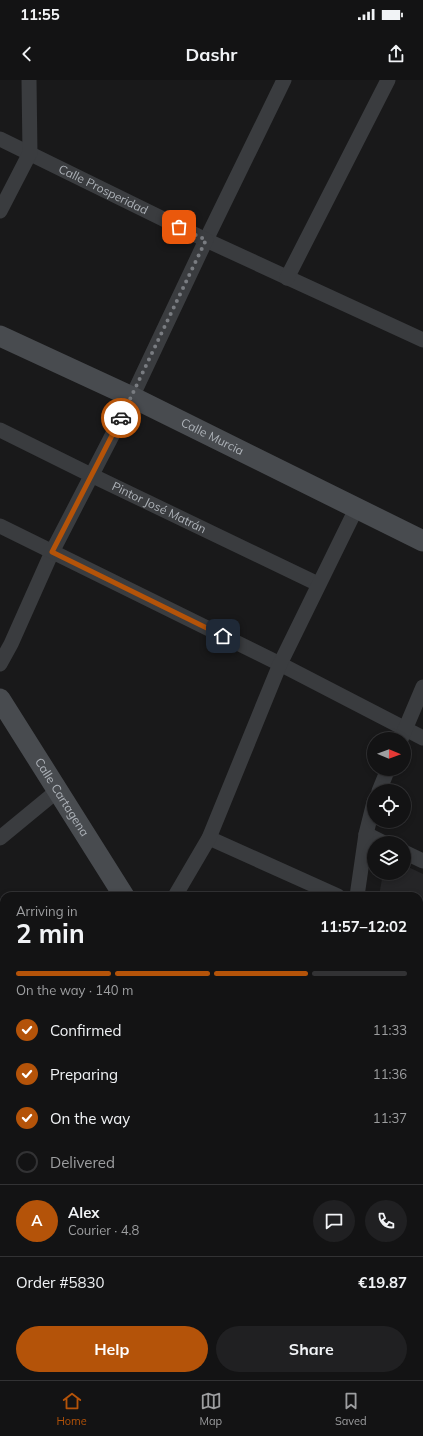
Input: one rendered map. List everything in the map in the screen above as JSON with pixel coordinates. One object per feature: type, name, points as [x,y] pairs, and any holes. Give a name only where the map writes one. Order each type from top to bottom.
[{"type":"street","points":[[0,211],[30,153],[29,80]]},
{"type":"street","points":[[0,664],[11,644],[52,552],[132,397],[284,80]]},
{"type":"street","points":[[287,278],[388,80]]},
{"type":"street","name":"Calle Prosperidad","points":[[0,139],[206,240],[423,340]]},
{"type":"street","name":"Calle Murcia","points":[[0,336],[132,397],[423,540]]},
{"type":"street","name":"Pintor José Matrán","points":[[0,430],[318,584]]},
{"type":"street","points":[[177,892],[209,838],[280,664],[357,507]]},
{"type":"street","points":[[0,526],[280,664],[399,732]]},
{"type":"street","points":[[404,732],[423,687]]},
{"type":"street","name":"Calle Cartagena","points":[[0,699],[119,892]]},
{"type":"street","points":[[411,736],[423,738]]},
{"type":"street","points":[[0,838],[57,791]]},
{"type":"street","points":[[357,892],[368,828]]},
{"type":"street","points":[[366,834],[370,836]]},
{"type":"street","points":[[209,838],[329,892]]},
{"type":"street","points":[[411,856],[423,862]]},
{"type":"shaded area","points":[[411,868],[423,874],[423,892],[380,892],[382,880],[411,880]]},
{"type":"way so far","points":[[121,418],[206,240],[179,227]]},
{"type":"route","points":[[121,418],[52,552],[223,636]]}]
